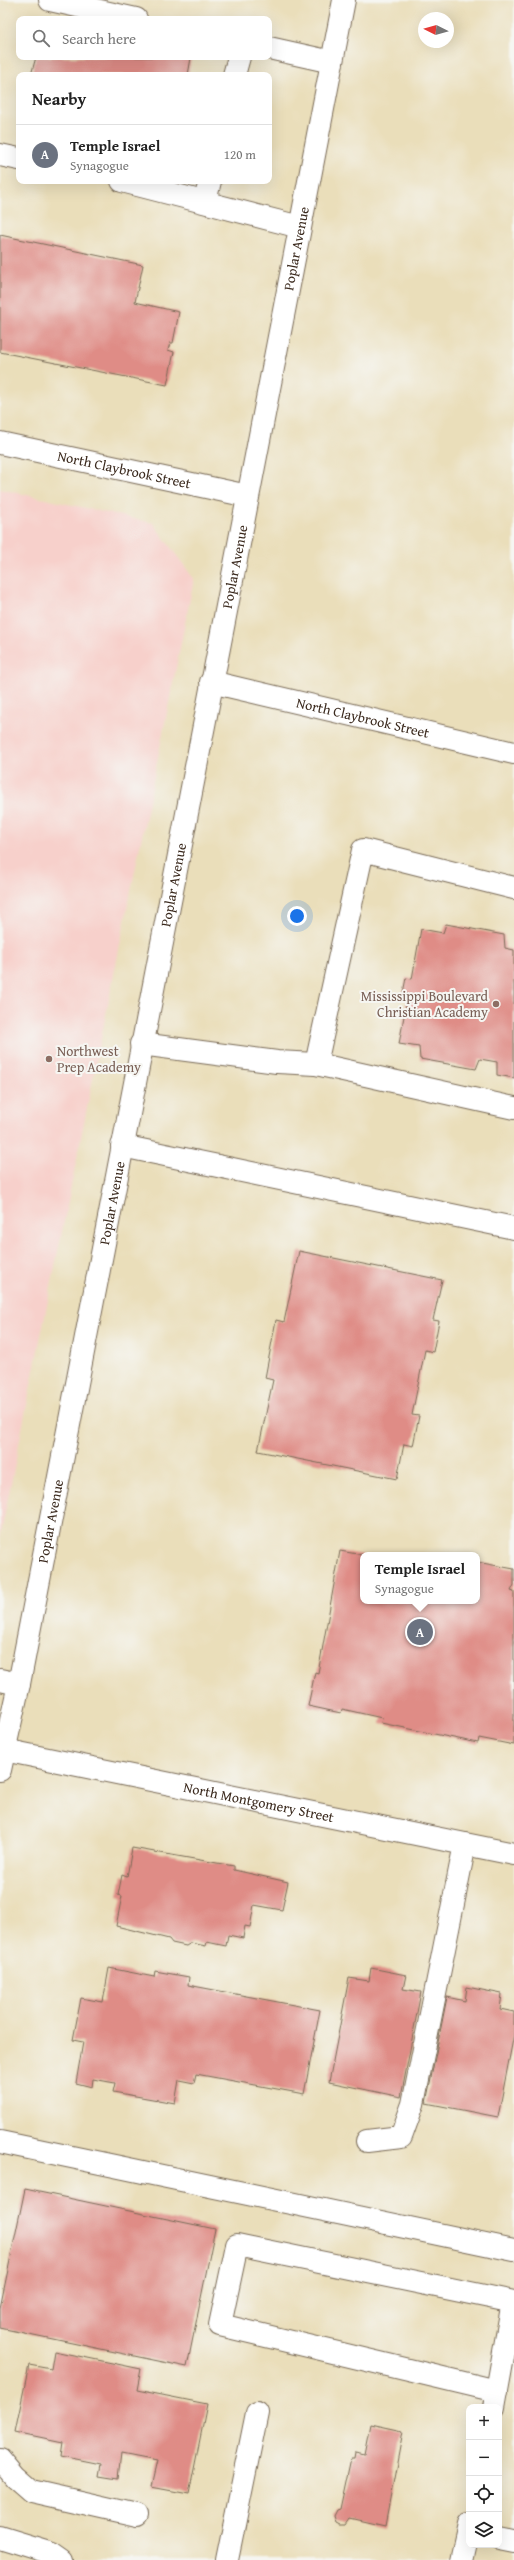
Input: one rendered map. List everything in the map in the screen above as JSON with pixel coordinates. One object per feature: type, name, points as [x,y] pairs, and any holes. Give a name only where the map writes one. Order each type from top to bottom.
[{"type":"main road","points":[[50,0],[122,16]]},
{"type":"main road","name":"Poplar Avenue","points":[[2,1760],[10,1682],[122,1146],[344,0]]},
{"type":"main road","points":[[272,49],[332,62]]},
{"type":"main road","points":[[235,72],[238,60]]},
{"type":"main road","points":[[0,154],[16,157]]},
{"type":"main road","points":[[148,184],[207,191],[300,227]]},
{"type":"main road","name":"North Claybrook Street","points":[[0,443],[248,496]]},
{"type":"main road","name":"North Claybrook Street","points":[[211,682],[514,753]]},
{"type":"main road","points":[[316,1064],[363,850],[514,888]]},
{"type":"main road","points":[[142,1044],[277,1062],[316,1064],[514,1108]]},
{"type":"main road","points":[[122,1146],[514,1228]]},
{"type":"main road","name":"North Montgomery Street","points":[[2,1760],[514,1854]]},
{"type":"main road","points":[[367,2141],[400,2137],[413,2104],[465,1844]]},
{"type":"main road","points":[[0,2142],[514,2250]]},
{"type":"main road","points":[[237,2245],[514,2302],[496,2399],[220,2325],[237,2245]]},
{"type":"main road","points":[[226,2560],[257,2413]]},
{"type":"main road","points":[[0,2459],[15,2477],[31,2491],[137,2515]]},
{"type":"main road","points":[[0,2537],[52,2553],[62,2560]]},
{"type":"main road","points":[[462,2560],[466,2540]]},
{"type":"main road","points":[[502,2540],[514,2542]]},
{"type":"shaded area","name":"Northwest Prep Academy","points":[[0,489],[153,523],[194,579],[0,1538]]},
{"type":"building","points":[[35,60],[191,60],[189,72],[32,72]]},
{"type":"building","points":[[0,235],[143,265],[135,302],[179,312],[173,343],[170,343],[168,350],[174,352],[167,385],[0,352]]},
{"type":"building","points":[[446,924],[504,935],[505,948],[514,950],[514,1078],[497,1075],[497,1062],[480,1059],[476,1069],[420,1059],[419,1047],[399,1044],[408,994],[403,993],[406,978],[412,979],[421,929],[443,933]]},
{"type":"building","points":[[299,1251],[442,1280],[433,1320],[439,1321],[433,1352],[425,1350],[412,1415],[419,1416],[413,1446],[404,1444],[397,1479],[258,1451],[273,1380],[265,1378],[276,1320],[284,1322]]},
{"type":"building","points":[[340,1551],[360,1554],[360,1604],[480,1604],[480,1563],[514,1569],[514,1585],[511,1591],[514,1592],[514,1745],[479,1738],[478,1743],[381,1723],[382,1718],[342,1709],[341,1713],[308,1706],[315,1672],[318,1673]]},
{"type":"building","points":[[132,1848],[234,1866],[234,1870],[288,1882],[282,1910],[254,1905],[250,1927],[245,1926],[243,1938],[228,1935],[226,1946],[207,1942],[206,1946],[191,1943],[186,1946],[172,1943],[169,1939],[116,1926],[122,1896],[118,1895],[122,1875],[127,1877]]},
{"type":"building","points":[[109,1968],[154,1977],[155,1971],[189,1977],[188,1985],[320,2010],[304,2094],[196,2074],[194,2083],[179,2080],[175,2103],[113,2092],[115,2083],[93,2079],[92,2087],[76,2083],[83,2042],[73,2040],[81,1998],[103,2002]]},
{"type":"building","points":[[371,1968],[406,1975],[403,1989],[421,1992],[401,2097],[329,2082],[349,1978],[369,1981]]},
{"type":"building","points":[[467,1987],[502,1994],[500,2009],[514,2012],[514,2034],[498,2117],[426,2103],[447,1997],[465,2001]]},
{"type":"building","points":[[25,2189],[215,2229],[187,2367],[0,2328],[0,2308]]},
{"type":"building","points":[[54,2351],[141,2369],[137,2390],[207,2404],[189,2494],[151,2487],[157,2461],[121,2454],[118,2479],[99,2476],[101,2464],[61,2456],[63,2442],[15,2432],[29,2365],[51,2369]]},
{"type":"building","points":[[371,2424],[403,2431],[385,2526],[350,2518],[346,2524],[340,2524],[336,2522],[334,2516],[337,2510],[340,2509],[351,2458],[354,2458],[355,2452],[365,2454]]},
{"type":"place","name":"Mississippi Boulevard Christian Academy","points":[[496,1004]]},
{"type":"place","name":"Northwest Prep Academy","points":[[49,1059]]},
{"type":"place","name":"Temple Israel","points":[[420,1632]]}]
